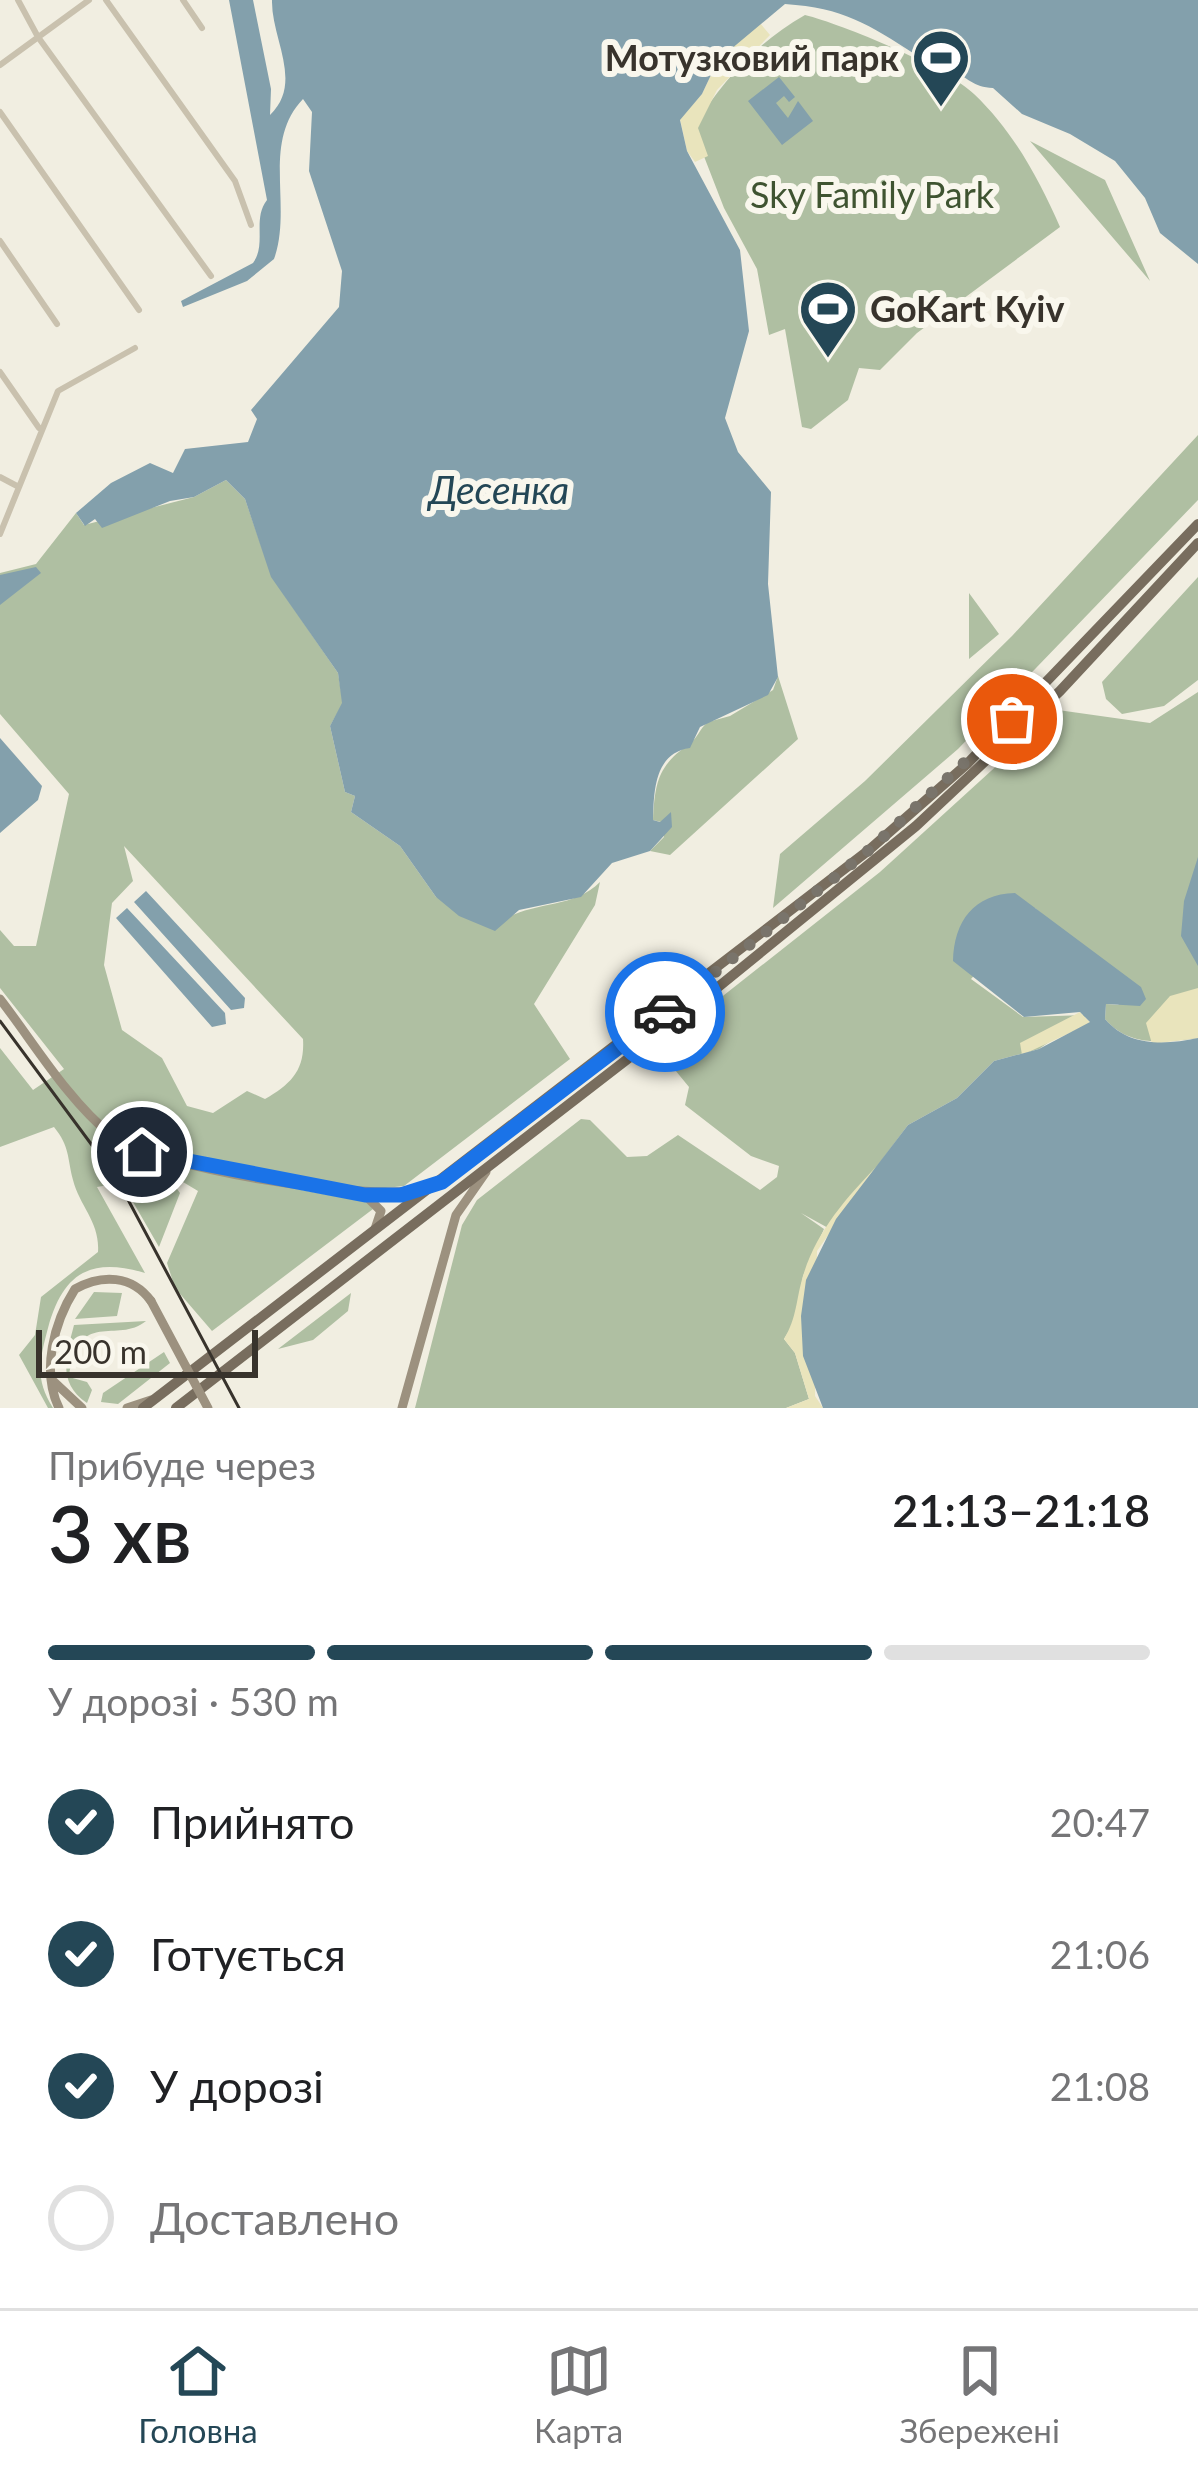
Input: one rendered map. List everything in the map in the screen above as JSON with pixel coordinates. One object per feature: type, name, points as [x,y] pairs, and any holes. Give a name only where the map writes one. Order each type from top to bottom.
[{"type":"main road","points":[[143,1408],[756,942],[926,801],[1082,649],[1198,524]]},
{"type":"main road","points":[[176,1408],[766,950],[946,800],[1121,630],[1198,543]]},
{"type":"main road","points":[[0,999],[92,1116],[123,1143],[162,1157],[365,1195],[401,1195],[442,1182]]},
{"type":"main road","points":[[402,1408],[456,1215],[497,1160]]},
{"type":"main road","points":[[365,1195],[380,1210],[371,1236]]},
{"type":"main road","points":[[59,1408],[51,1379],[58,1326],[75,1289],[113,1278],[135,1285],[151,1300],[208,1408]]},
{"type":"main road","points":[[51,1379],[82,1408]]},
{"type":"main road","points":[[127,1408],[156,1398]]},
{"type":"street","points":[[18,0],[38,37],[211,276]]},
{"type":"street","points":[[0,65],[89,0]]},
{"type":"street","points":[[106,0],[235,181],[251,225]]},
{"type":"street","points":[[182,0],[202,28]]},
{"type":"street","points":[[0,112],[139,310]]},
{"type":"street","points":[[0,241],[57,324]]},
{"type":"street","points":[[0,533],[40,428],[64,385],[135,348]]},
{"type":"street","points":[[0,372],[40,428]]},
{"type":"street","points":[[0,477],[16,486]]},
{"type":"green space","name":"Sky Family Park","points":[[805,15],[894,48],[974,94],[1024,156],[1060,227],[917,333],[880,370],[859,368],[848,400],[811,429],[802,427],[785,329],[769,335],[757,269],[724,208],[693,128],[742,64]]},
{"type":"green space","points":[[1030,141],[1105,180],[1150,281]]},
{"type":"green space","points":[[1198,435],[1198,500],[958,749],[773,908],[780,854],[865,781],[1012,636]]},
{"type":"green space","points":[[226,480],[245,499],[272,577],[338,673],[343,703],[330,726],[345,792],[355,796],[351,812],[400,846],[436,897],[504,920],[578,897],[600,882],[595,905],[534,1004],[570,1059],[404,1186],[367,1190],[229,1167],[215,1174],[367,1202],[373,1209],[212,1331],[175,1288],[167,1263],[198,1191],[153,1164],[126,1182],[97,1187],[145,1273],[94,1269],[71,1282],[62,1294],[41,1359],[43,1387],[53,1408],[48,1408],[19,1355],[35,1335],[41,1297],[98,1252],[98,1241],[54,1127],[0,1147],[0,1048],[33,1090],[64,1069],[0,988],[0,930],[14,946],[36,946],[69,794],[0,714],[0,573],[36,564],[76,513],[84,525],[194,497]],"holes":[[[124,846],[303,1039],[302,1059],[294,1075],[265,1099],[247,1091],[213,1113],[187,1106],[162,1058],[122,1030],[104,965],[112,903],[133,881]]]},
{"type":"green space","points":[[1198,577],[1198,680],[1164,706],[1122,714],[1106,699],[1102,682]]},
{"type":"green space","points":[[969,593],[999,634],[969,659]]},
{"type":"green space","points":[[778,676],[798,739],[670,855],[650,851],[664,837],[661,822],[653,820],[657,785],[665,768],[708,722],[730,716],[773,690]]},
{"type":"green space","points":[[1198,692],[1198,1038],[1148,1041],[1115,1028],[1105,1019],[1106,1004],[1119,1005],[1067,936],[1035,908],[971,979],[1023,1017],[1087,1015],[1039,1049],[994,1061],[957,1098],[908,1125],[830,1229],[801,1213],[824,1229],[803,1276],[795,1321],[784,1339],[795,1353],[809,1399],[786,1408],[415,1408],[462,1225],[477,1200],[581,1119],[590,1120],[627,1157],[647,1156],[678,1135],[760,1190],[777,1177],[779,1166],[751,1156],[685,1105],[689,1087],[657,1048],[880,872],[1058,710],[1150,723]]},
{"type":"green space","points":[[156,1172],[167,1175],[180,1193],[159,1247],[129,1195],[137,1180]]},
{"type":"green space","points":[[94,1292],[122,1293],[117,1316],[75,1319]]},
{"type":"green space","points":[[351,1293],[348,1311],[313,1340],[278,1349]]},
{"type":"green space","points":[[146,1321],[90,1335],[81,1342],[69,1377],[87,1382],[92,1390],[87,1403],[71,1387],[66,1368],[74,1325]]},
{"type":"green space","points":[[164,1352],[170,1363],[118,1404],[101,1402],[103,1393]]},
{"type":"sand","points":[[760,23],[770,35],[717,90],[698,128],[708,156],[695,162],[687,151],[680,119],[702,94],[718,60]]},
{"type":"sand","points":[[1198,988],[1198,1038],[1152,1044],[1146,1023],[1170,996]]},
{"type":"sand","points":[[1080,1012],[1090,1022],[1085,1026],[1022,1055],[1020,1043]]},
{"type":"sand","points":[[877,1166],[817,1251],[815,1396],[823,1408],[786,1408],[809,1399],[795,1353],[784,1339],[809,1260],[833,1216]]},
{"type":"water","name":"Десенка","points":[[229,0],[253,0],[271,89],[270,115],[285,89],[272,0],[1198,0],[1198,264],[1160,233],[1145,198],[1115,161],[1070,134],[1022,114],[993,88],[920,57],[855,19],[785,4],[718,60],[702,94],[680,120],[687,151],[740,250],[749,331],[725,418],[738,452],[771,492],[768,584],[778,677],[768,695],[700,727],[690,748],[669,757],[658,775],[653,820],[660,822],[671,812],[672,827],[650,851],[612,863],[581,897],[519,910],[495,931],[459,916],[436,897],[400,846],[351,812],[355,796],[345,792],[330,726],[342,703],[338,673],[271,577],[245,499],[226,480],[194,497],[170,501],[102,528],[95,519],[85,526],[76,513],[111,483],[150,463],[173,473],[185,449],[248,442],[257,419],[251,410],[339,307],[342,271],[309,171],[312,112],[303,99],[283,135],[281,218],[274,259],[247,281],[183,307],[181,301],[253,263],[267,200]]},
{"type":"water","points":[[779,77],[795,97],[789,102],[784,96],[776,103],[788,118],[798,101],[813,121],[782,145],[748,101]]},
{"type":"water","points":[[36,567],[41,573],[0,605],[0,575]]},
{"type":"water","points":[[0,738],[42,786],[38,800],[0,833]]},
{"type":"water","points":[[1198,857],[1198,966],[1181,936],[1184,901]]},
{"type":"water","points":[[146,891],[245,998],[244,1008],[231,1010],[134,902]]},
{"type":"water","points":[[1015,893],[1141,987],[1146,999],[1140,1006],[1106,1004],[1105,1019],[1115,1028],[1148,1042],[1198,1038],[1198,1408],[823,1408],[803,1356],[801,1316],[806,1280],[836,1219],[908,1125],[957,1098],[994,1061],[1039,1049],[1090,1022],[1080,1012],[1024,1017],[953,961],[957,934],[969,912],[988,898]]},
{"type":"water","points":[[127,908],[225,1013],[226,1024],[212,1027],[116,918]]},
{"type":"tram line","points":[[0,1021],[117,1179],[239,1408]]},
{"type":"way so far","points":[[665,1012],[869,850],[1012,719]]},
{"type":"place","name":"Мотузковий парк","points":[[941,109]]},
{"type":"place","name":"GoKart Kyiv","points":[[828,360]]},
{"type":"route","points":[[142,1152],[365,1195],[401,1195],[442,1182],[665,1012]]}]
